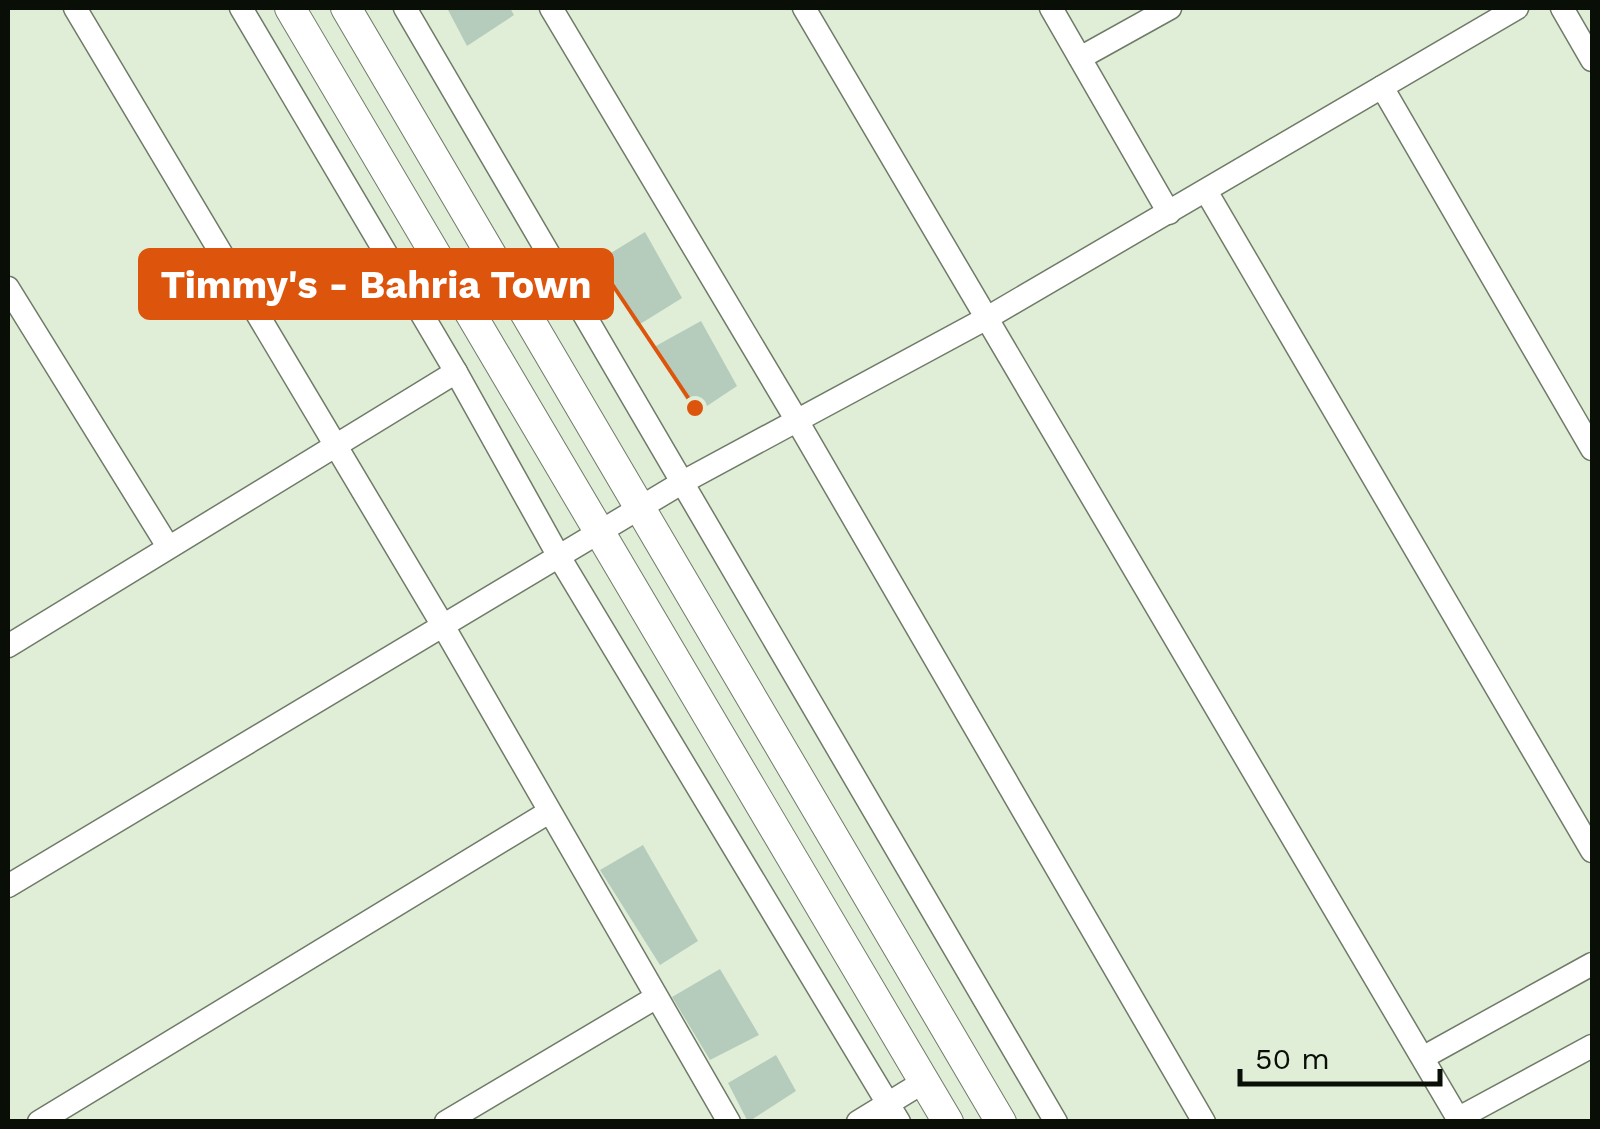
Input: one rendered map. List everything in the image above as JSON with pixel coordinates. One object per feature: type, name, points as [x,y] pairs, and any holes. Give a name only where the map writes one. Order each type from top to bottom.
[{"type":"street","points":[[75,8],[336,443],[729,1122]]},
{"type":"street","points":[[241,8],[456,372],[558,556],[894,1113]]},
{"type":"street","points":[[290,8],[948,1122]]},
{"type":"street","points":[[346,8],[637,509],[1001,1122]]},
{"type":"street","points":[[404,8],[1056,1122]]},
{"type":"street","points":[[552,8],[1204,1122]]},
{"type":"street","points":[[804,8],[1460,1120],[1592,1046]]},
{"type":"street","points":[[1051,8],[1169,213]]},
{"type":"street","points":[[1080,58],[1170,8]]},
{"type":"street","points":[[1562,8],[1592,60]]},
{"type":"street","points":[[8,886],[682,482],[987,318],[1206,192],[1502,11]]},
{"type":"street","points":[[1382,87],[1592,449]]},
{"type":"street","points":[[1206,192],[1592,851]]},
{"type":"street","points":[[8,288],[167,545]]},
{"type":"street","points":[[8,646],[167,545],[456,372]]},
{"type":"street","points":[[39,1122],[549,812]]},
{"type":"street","points":[[1424,1058],[1592,964]]},
{"type":"street","points":[[446,1122],[655,998]]},
{"type":"street","points":[[858,1122],[894,1113],[925,1082]]},
{"type":"building","points":[[447,8],[510,8],[514,15],[467,46]]},
{"type":"building","points":[[645,232],[682,298],[637,326],[598,261]]},
{"type":"building","points":[[701,321],[737,386],[695,414],[654,347]]},
{"type":"building","points":[[643,845],[698,941],[660,965],[600,870]]},
{"type":"building","points":[[720,969],[759,1035],[710,1060],[672,997]]},
{"type":"building","points":[[776,1055],[796,1091],[748,1122],[728,1083]]},
{"type":"place","name":"Timmy's - Bahria Town","points":[[695,408]]}]
